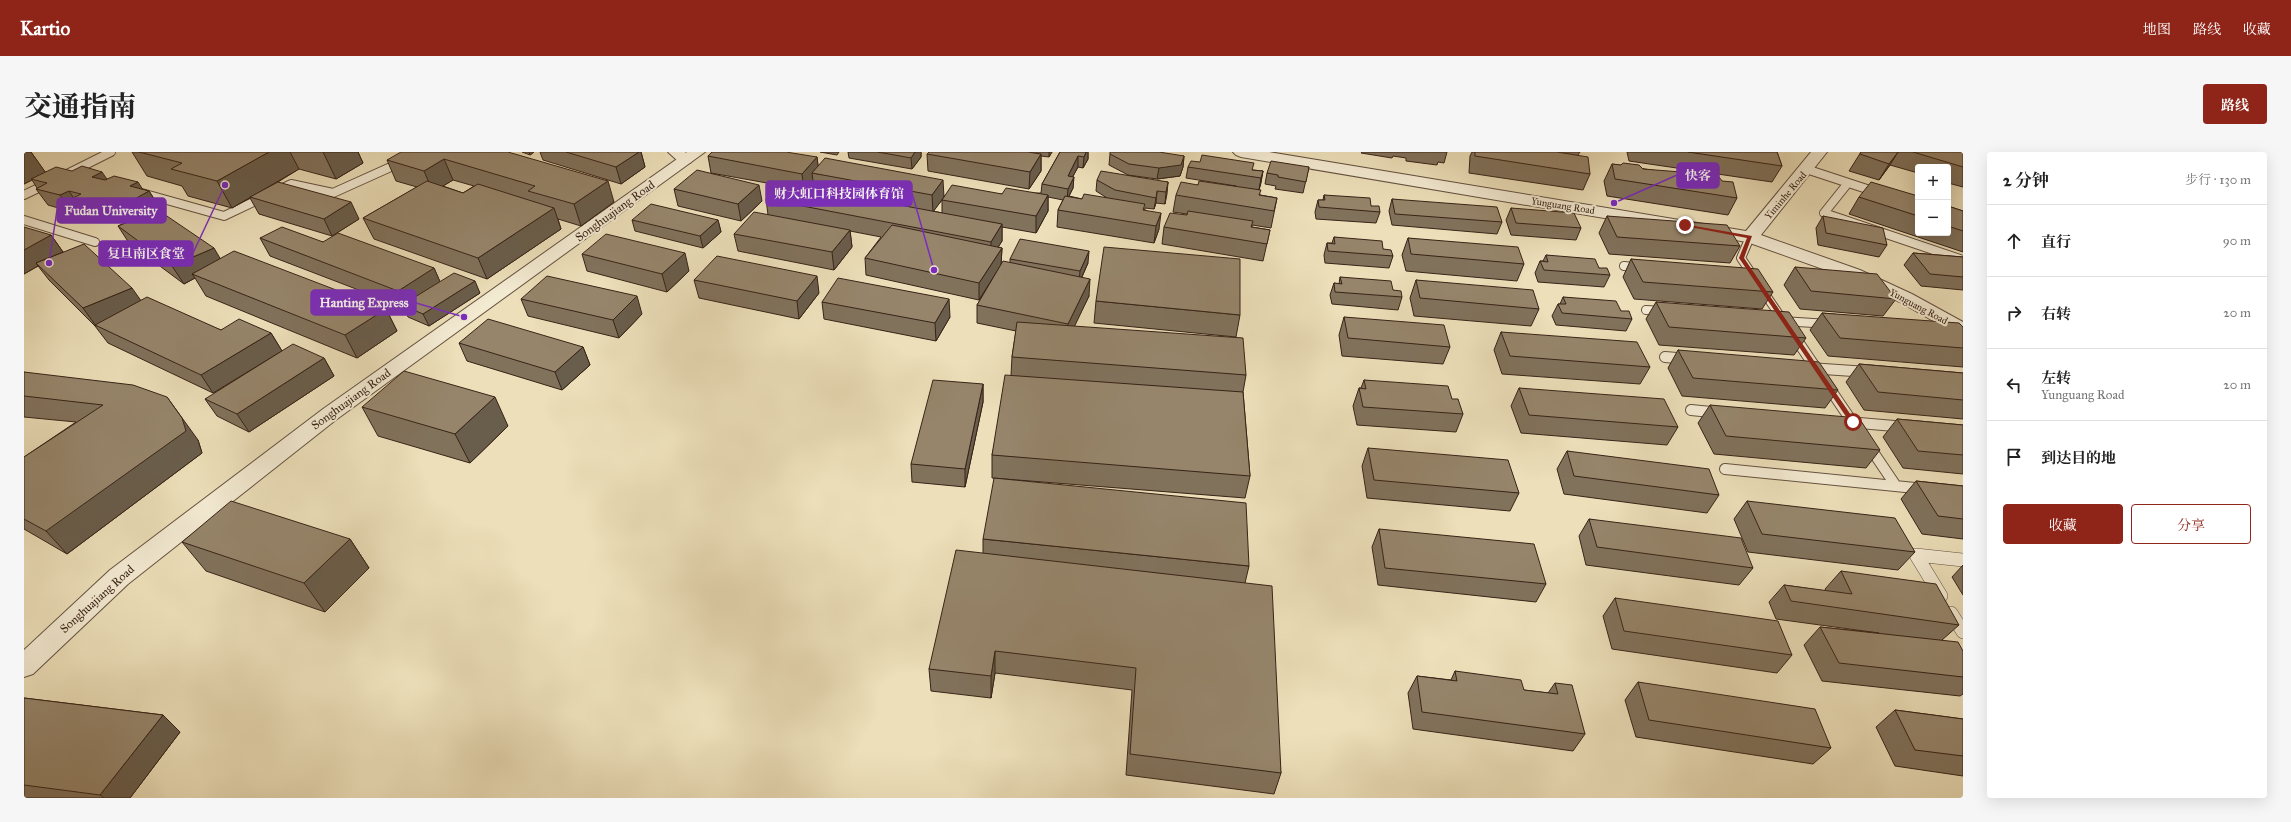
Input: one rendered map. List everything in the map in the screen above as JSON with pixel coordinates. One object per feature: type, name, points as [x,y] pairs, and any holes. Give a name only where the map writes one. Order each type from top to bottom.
[{"type":"street","name":"Yunguang Road","points":[[1241,152],[1750,237],[1854,274],[1906,298],[1963,330]]},
{"type":"street","name":"Yiminhe Road","points":[[1750,237],[1819,152]]},
{"type":"street","name":"Songhuajiang Road","points":[[24,666],[119,577],[330,414],[686,155]]},
{"type":"lane","points":[[24,195],[111,152]]},
{"type":"lane","points":[[132,190],[224,216],[291,184],[333,193],[424,152]]},
{"type":"lane","points":[[404,153],[415,156]]},
{"type":"lane","points":[[1806,169],[1884,195]]},
{"type":"lane","points":[[64,175],[86,176]]},
{"type":"lane","points":[[1848,183],[1824,213],[1963,260]]},
{"type":"lane","points":[[24,220],[95,242]]},
{"type":"lane","points":[[1750,237],[1741,258],[1896,486]]},
{"type":"lane","points":[[1624,266],[1655,269]]},
{"type":"lane","points":[[1740,276],[1755,278]]},
{"type":"lane","points":[[1646,310],[1676,312]]},
{"type":"lane","points":[[1769,320],[1839,325]]},
{"type":"lane","points":[[1665,357],[1695,359]]},
{"type":"lane","points":[[1801,367],[1878,373]]},
{"type":"lane","points":[[1691,410],[1730,413]]},
{"type":"lane","points":[[1838,421],[1916,428]]},
{"type":"lane","points":[[1724,469],[1933,490]]},
{"type":"lane","points":[[1963,560],[1916,555],[1963,632]]},
{"type":"building","points":[[139,152],[269,152],[217,181],[171,169],[182,163]]},
{"type":"building","points":[[401,152],[508,152],[608,181],[574,204],[528,191],[535,186],[444,159],[424,171],[387,160]]},
{"type":"building","points":[[566,152],[639,152],[616,167]]},
{"type":"building","points":[[712,152],[786,152],[817,157],[802,174],[708,156]]},
{"type":"building","points":[[878,152],[915,152],[911,158]]},
{"type":"building","points":[[929,152],[1028,152],[1041,154],[1030,172],[927,154]]},
{"type":"building","points":[[1060,152],[1086,152],[1084,157],[1078,156],[1068,176],[1074,177],[1068,189],[1042,184]]},
{"type":"building","points":[[1110,152],[1159,152],[1184,156],[1181,165],[1159,168],[1129,164],[1110,154]]},
{"type":"building","points":[[1475,152],[1557,152],[1588,157],[1590,174],[1475,156]]},
{"type":"building","points":[[1688,152],[1777,152],[1782,166]]},
{"type":"building","points":[[1861,152],[1898,152],[1889,164],[1860,154]]},
{"type":"building","points":[[1913,152],[1963,152],[1963,167]]},
{"type":"building","points":[[1202,155],[1254,163],[1252,170],[1263,171],[1261,178],[1188,167],[1191,161],[1200,162]]},
{"type":"building","points":[[825,158],[943,180],[932,195],[812,173]]},
{"type":"building","points":[[1271,161],[1309,167],[1306,182],[1278,177],[1278,175],[1267,173]]},
{"type":"building","points":[[1623,163],[1639,165],[1643,169],[1681,172],[1684,175],[1719,177],[1722,181],[1733,182],[1737,198],[1615,179],[1612,164],[1621,165]]},
{"type":"building","points":[[82,166],[102,172],[92,177],[105,180],[114,176],[138,182],[130,186],[149,191],[124,205],[103,199],[92,204],[71,199],[81,194],[69,191],[60,195],[36,189],[47,183],[31,179],[56,167],[72,171]]},
{"type":"building","points":[[697,170],[759,185],[738,204],[674,189]]},
{"type":"building","points":[[1101,171],[1168,182],[1166,192],[1157,191],[1156,198],[1115,190],[1097,180]]},
{"type":"building","points":[[427,181],[463,193],[478,184],[554,208],[478,258],[363,218]]},
{"type":"building","points":[[1199,181],[1261,190],[1259,195],[1277,198],[1274,211],[1176,195],[1181,182],[1198,185]]},
{"type":"building","points":[[278,182],[351,202],[324,219],[250,197]]},
{"type":"building","points":[[1871,182],[1915,195],[1915,215],[1859,197]]},
{"type":"building","points":[[781,183],[1002,224],[991,242],[766,199]]},
{"type":"building","points":[[952,185],[1002,194],[1006,188],[1048,195],[1036,216],[942,200]]},
{"type":"building","points":[[1084,194],[1145,204],[1143,210],[1161,213],[1156,226],[1058,210],[1065,196],[1082,199]]},
{"type":"building","points":[[1324,195],[1370,198],[1371,206],[1379,206],[1380,212],[1319,207],[1318,200],[1325,200]]},
{"type":"building","points":[[1392,199],[1497,207],[1502,222],[1395,214]]},
{"type":"building","points":[[651,204],[718,220],[700,236],[632,220]]},
{"type":"building","points":[[1951,207],[1963,211],[1963,231],[1951,227]]},
{"type":"building","points":[[1511,208],[1574,213],[1581,228],[1516,223]]},
{"type":"building","points":[[158,210],[214,248],[172,266],[118,226]]},
{"type":"building","points":[[1188,211],[1253,221],[1251,227],[1270,230],[1267,244],[1164,227],[1170,213],[1187,215]]},
{"type":"building","points":[[754,212],[850,230],[832,252],[734,234]]},
{"type":"building","points":[[1607,216],[1727,225],[1740,246],[1617,237]]},
{"type":"building","points":[[1823,216],[1883,228],[1887,245],[1826,233]]},
{"type":"building","points":[[892,225],[1002,248],[979,283],[865,258]]},
{"type":"building","points":[[24,227],[51,235],[24,250]]},
{"type":"building","points":[[282,227],[323,242],[338,233],[434,268],[398,291],[260,238]]},
{"type":"building","points":[[606,234],[685,253],[662,274],[582,254]]},
{"type":"building","points":[[1334,237],[1382,241],[1383,249],[1391,250],[1393,256],[1328,251],[1327,243],[1335,244]]},
{"type":"building","points":[[1408,238],[1518,247],[1524,264],[1411,254]]},
{"type":"building","points":[[1020,239],[1089,251],[1080,271],[1010,259]]},
{"type":"building","points":[[84,244],[132,288],[83,308],[36,263]]},
{"type":"building","points":[[1104,247],[1240,259],[1240,315],[1096,301]]},
{"type":"building","points":[[234,251],[386,309],[345,335],[192,274]]},
{"type":"building","points":[[1913,253],[1963,257],[1963,277],[1930,274]]},
{"type":"building","points":[[1546,255],[1595,259],[1599,268],[1607,268],[1610,275],[1544,270],[1540,261],[1548,262]]},
{"type":"building","points":[[717,256],[817,276],[797,301],[694,280]]},
{"type":"building","points":[[1631,259],[1758,269],[1773,292],[1643,282]]},
{"type":"building","points":[[1003,261],[1090,279],[1068,324],[977,305]]},
{"type":"building","points":[[1795,267],[1877,274],[1896,299],[1811,291]]},
{"type":"building","points":[[454,273],[475,281],[423,314],[402,305]]},
{"type":"building","points":[[547,276],[637,296],[613,320],[521,299]]},
{"type":"building","points":[[1340,277],[1391,281],[1393,290],[1401,291],[1402,297],[1335,292],[1334,283],[1342,284]]},
{"type":"building","points":[[838,278],[949,299],[935,323],[822,302]]},
{"type":"building","points":[[1416,280],[1533,290],[1539,309],[1420,298]]},
{"type":"building","points":[[147,297],[221,330],[239,319],[271,333],[201,375],[95,325]]},
{"type":"building","points":[[1563,297],[1616,301],[1621,311],[1629,311],[1632,319],[1562,313],[1558,304],[1566,304]]},
{"type":"building","points":[[1656,302],[1789,312],[1806,338],[1669,327]]},
{"type":"building","points":[[1822,313],[1959,323],[1963,327],[1963,348],[1840,338]]},
{"type":"building","points":[[1344,317],[1444,325],[1450,347],[1348,338]]},
{"type":"building","points":[[488,319],[583,347],[555,372],[459,343]]},
{"type":"building","points":[[1017,322],[1243,338],[1246,375],[1012,357]]},
{"type":"building","points":[[1501,332],[1637,342],[1650,367],[1510,356]]},
{"type":"building","points":[[293,344],[324,358],[237,414],[205,399]]},
{"type":"building","points":[[1678,350],[1819,362],[1838,390],[1693,378]]},
{"type":"building","points":[[1859,364],[1963,373],[1963,400],[1878,392]]},
{"type":"building","points":[[404,371],[495,397],[455,434],[362,407]]},
{"type":"building","points":[[24,372],[133,385],[167,397],[182,418],[186,431],[46,531],[24,519],[24,457],[103,405],[24,396]]},
{"type":"building","points":[[1005,375],[1243,392],[1250,476],[992,455]]},
{"type":"building","points":[[933,380],[983,384],[965,469],[911,464]]},
{"type":"building","points":[[1364,380],[1448,386],[1452,399],[1458,399],[1463,414],[1363,407],[1359,388],[1366,389]]},
{"type":"building","points":[[1519,388],[1664,399],[1678,427],[1529,415]]},
{"type":"building","points":[[1710,405],[1859,418],[1880,450],[1726,436]]},
{"type":"building","points":[[1897,419],[1963,425],[1963,455],[1918,451]]},
{"type":"building","points":[[1368,448],[1508,460],[1519,493],[1374,480]]},
{"type":"building","points":[[1567,451],[1709,469],[1719,495],[1574,476]]},
{"type":"building","points":[[994,478],[1246,503],[1249,566],[983,539]]},
{"type":"building","points":[[1916,481],[1963,486],[1963,519],[1938,516]]},
{"type":"building","points":[[231,501],[350,539],[304,583],[182,542]]},
{"type":"building","points":[[1747,501],[1895,518],[1915,552],[1762,534]]},
{"type":"building","points":[[1589,519],[1741,538],[1753,568],[1597,547]]},
{"type":"building","points":[[1379,529],[1534,544],[1546,584],[1385,568]]},
{"type":"building","points":[[956,550],[1272,586],[1281,773],[1130,754],[1136,668],[995,651],[991,676],[929,669]]},
{"type":"building","points":[[1841,571],[1936,584],[1959,625],[1791,601],[1784,585],[1852,594]]},
{"type":"building","points":[[1615,598],[1778,621],[1792,655],[1624,631]]},
{"type":"building","points":[[1820,627],[1958,642],[1963,651],[1963,677],[1839,663]]},
{"type":"building","points":[[1455,671],[1521,680],[1524,690],[1558,694],[1555,683],[1572,685],[1585,734],[1422,712],[1417,676],[1457,681]]},
{"type":"building","points":[[1638,682],[1815,709],[1831,748],[1649,720]]},
{"type":"building","points":[[24,698],[163,715],[100,795],[24,785]]},
{"type":"building","points":[[1895,710],[1963,719],[1963,756],[1915,750]]},
{"type":"place","name":"复旦南区食堂","points":[[225,185]]},
{"type":"place","name":"快客","points":[[1614,203]]},
{"type":"place","name":"Fudan University","points":[[49,263]]},
{"type":"place","name":"财大虹口科技园体育馆","points":[[934,270]]},
{"type":"place","name":"Hanting Express","points":[[464,317]]},
{"type":"route","points":[[1685,225],[1750,237],[1741,258],[1853,422]]}]
